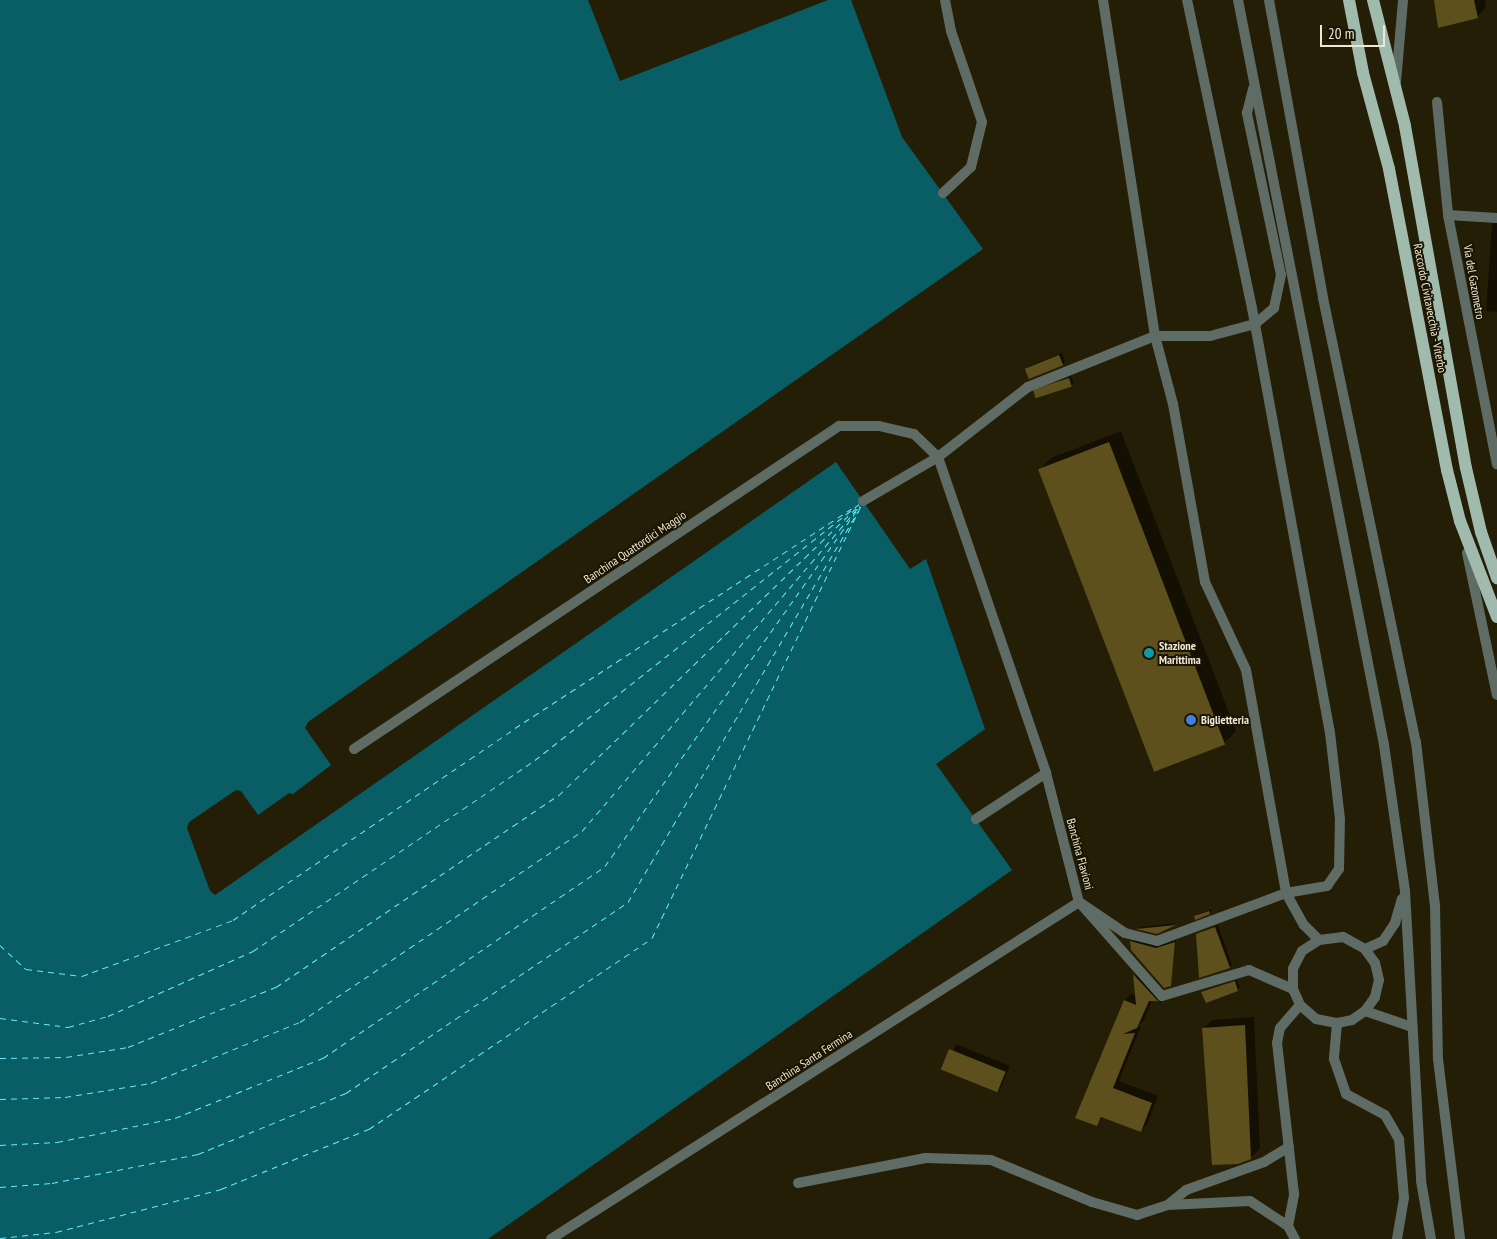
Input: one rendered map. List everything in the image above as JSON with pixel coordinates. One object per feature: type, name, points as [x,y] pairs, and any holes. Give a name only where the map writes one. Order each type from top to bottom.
[{"type":"main road","name":"Raccordo Civitavecchia - Viterbo","points":[[1348,0],[1389,169],[1460,520],[1497,617]]},
{"type":"main road","name":"Raccordo Civitavecchia - Viterbo","points":[[1373,0],[1407,136],[1466,468],[1481,532],[1497,578]]},
{"type":"street","points":[[943,193],[971,167],[982,122],[951,31],[946,0]]},
{"type":"street","points":[[1103,0],[1155,336],[1173,404],[1205,582],[1246,670],[1286,893],[1304,925],[1318,940]]},
{"type":"street","points":[[1080,902],[1125,933],[1157,941],[1286,893],[1327,886],[1339,869],[1340,819],[1330,733],[1255,324],[1187,0]]},
{"type":"street","points":[[1238,0],[1357,597],[1384,746],[1405,891],[1421,1181],[1431,1239]]},
{"type":"street","points":[[1269,0],[1323,298],[1416,742],[1435,906],[1438,1059],[1460,1239]]},
{"type":"street","points":[[1395,88],[1403,0]]},
{"type":"street","points":[[863,502],[938,457],[1028,387],[1155,336],[1210,336],[1255,324],[1274,308],[1281,275],[1247,113],[1254,85]]},
{"type":"street","name":"Via del Gazometro","points":[[1437,102],[1448,215],[1497,464]]},
{"type":"street","points":[[1448,215],[1497,218]]},
{"type":"street","name":"Banchina Quattordici Maggio","points":[[354,749],[839,426],[880,426],[914,434],[938,457]]},
{"type":"street","name":"Banchina Flavioni","points":[[938,457],[1046,772],[1080,902],[1162,996],[1249,970],[1293,989]]},
{"type":"street","points":[[1460,520],[1489,643],[1497,695]]},
{"type":"street","points":[[976,819],[1046,772]]},
{"type":"street","points":[[1365,948],[1383,941],[1395,923],[1405,891]]},
{"type":"street","name":"Banchina Santa Fermina","points":[[551,1239],[1080,902]]},
{"type":"street","points":[[1343,937],[1365,948],[1375,963],[1379,980],[1375,997],[1365,1011],[1352,1020],[1337,1023],[1316,1018],[1300,1005],[1293,989],[1296,963],[1302,952],[1318,940],[1343,937]]},
{"type":"street","points":[[1288,1226],[1294,1194],[1277,1043],[1280,1028],[1300,1005]]},
{"type":"street","points":[[1365,1011],[1412,1027]]},
{"type":"street","points":[[1337,1023],[1334,1059],[1346,1094],[1385,1116],[1399,1139],[1404,1198],[1397,1239]]},
{"type":"street","points":[[1168,1205],[1186,1190],[1264,1162],[1289,1147]]},
{"type":"street","points":[[798,1183],[926,1158],[991,1160],[1092,1202],[1137,1214],[1168,1205],[1221,1200],[1250,1201],[1288,1226],[1295,1239]]},
{"type":"water","points":[[0,0],[588,0],[620,81],[828,0],[851,0],[902,137],[983,249],[308,722],[305,728],[331,765],[293,794],[289,793],[258,815],[241,791],[236,790],[189,822],[187,828],[210,891],[215,895],[836,462],[910,569],[926,559],[985,729],[936,764],[1012,870],[488,1239],[0,1239]]},
{"type":"building","points":[[1434,0],[1474,0],[1478,18],[1438,28]]},
{"type":"building","points":[[1059,355],[1063,365],[1029,379],[1025,369]]},
{"type":"building","points":[[1069,378],[1072,387],[1036,398],[1033,390]]},
{"type":"building","name":"Stazione Marittima","points":[[1109,442],[1225,744],[1154,772],[1038,469]]},
{"type":"building","points":[[1209,911],[1210,914],[1195,920],[1194,916]]},
{"type":"building","points":[[1176,925],[1157,934],[1136,929]]},
{"type":"building","points":[[1215,927],[1230,968],[1199,978],[1196,934]]},
{"type":"building","points":[[1130,941],[1156,948],[1175,942],[1171,986],[1164,988],[1131,950]]},
{"type":"building","points":[[1133,974],[1158,1001],[1149,1001],[1137,1028],[1123,1034],[1135,1033],[1113,1088],[1152,1103],[1141,1132],[1101,1117],[1097,1126],[1075,1118],[1124,1000],[1136,1005]]},
{"type":"building","points":[[1235,981],[1238,991],[1206,1003],[1201,992]]},
{"type":"building","points":[[1245,1025],[1251,1159],[1238,1164],[1212,1165],[1202,1028]]},
{"type":"building","points":[[949,1049],[1006,1072],[997,1092],[941,1069]]},
{"type":"ferry route","points":[[0,1018],[68,1027],[108,1016],[253,951],[535,760],[861,503]]},
{"type":"ferry route","points":[[0,1099],[65,1097],[151,1083],[300,1022],[582,831],[861,504]]},
{"type":"ferry route","points":[[0,1238],[56,1232],[221,1189],[369,1129],[652,938],[862,504]]},
{"type":"ferry route","points":[[0,945],[26,969],[82,976],[233,920],[515,728],[856,506]]},
{"type":"ferry route","points":[[0,1145],[57,1142],[175,1118],[323,1058],[605,866],[860,506]]},
{"type":"ferry route","points":[[0,1058],[66,1057],[128,1047],[276,987],[559,795],[857,507]]},
{"type":"ferry route","points":[[0,1187],[52,1183],[198,1154],[346,1093],[628,902],[858,511]]},
{"type":"place","name":"Stazione Marittima","points":[[1149,653]]},
{"type":"place","name":"Biglietteria","points":[[1191,720]]}]
